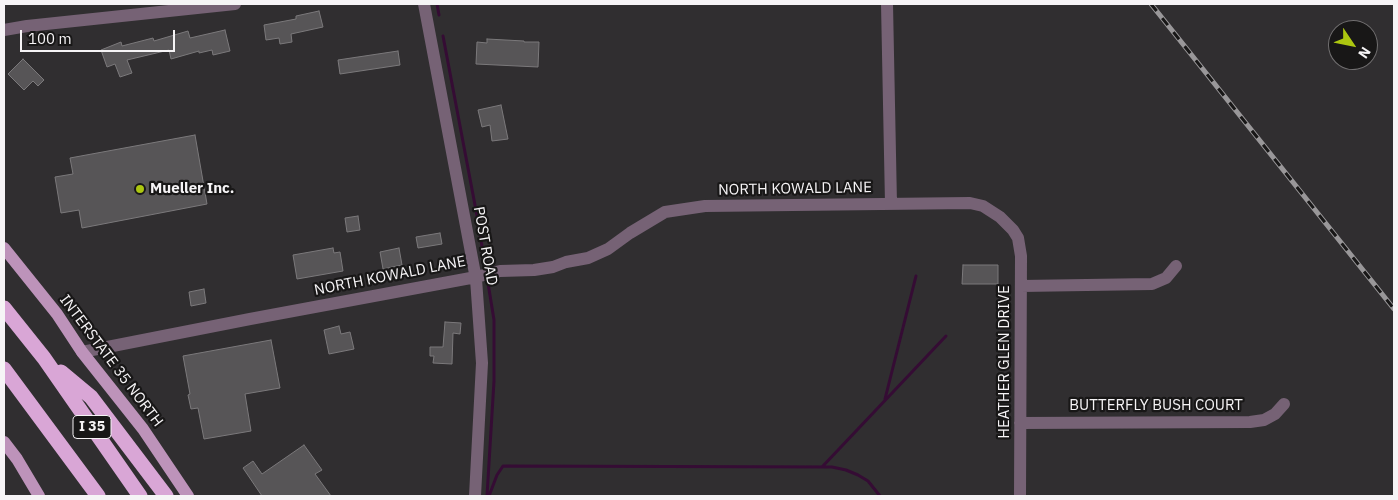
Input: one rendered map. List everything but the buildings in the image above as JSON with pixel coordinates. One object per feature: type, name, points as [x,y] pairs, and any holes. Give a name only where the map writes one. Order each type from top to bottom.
[{"type":"highway","name":"I 35","points":[[4,308],[44,358],[140,496]]},
{"type":"highway","points":[[44,358],[90,397],[166,496]]},
{"type":"highway","name":"I 35","points":[[4,369],[98,496]]},
{"type":"highway","points":[[4,384],[60,458],[85,496]]},
{"type":"main road","name":"INTERSTATE 35 NORTH","points":[[4,248],[57,314],[82,352],[143,430],[188,496]]},
{"type":"main road","points":[[4,442],[39,496]]},
{"type":"street","points":[[4,30],[235,4]]},
{"type":"street","name":"POST ROAD","points":[[424,4],[476,276],[482,363],[475,496]]},
{"type":"street","points":[[887,4],[891,204]]},
{"type":"street","name":"NORTH KOWALD LANE","points":[[82,352],[500,271],[534,270],[553,267],[566,262],[588,258],[608,249],[665,212],[705,206],[970,203],[983,206],[1000,217],[1013,230]]},
{"type":"street","name":"HEATHER GLEN DRIVE","points":[[1013,230],[1018,238],[1022,256],[1020,496]]},
{"type":"street","points":[[1021,286],[1152,284],[1166,278],[1176,266]]},
{"type":"street","name":"BUTTERFLY BUSH COURT","points":[[1020,423],[1250,422],[1264,420],[1275,414],[1284,404]]},
{"type":"waterway","points":[[437,4],[439,15]]},
{"type":"waterway","points":[[443,36],[484,259]]},
{"type":"waterway","points":[[885,399],[916,276]]},
{"type":"waterway","points":[[487,496],[494,381],[494,320],[488,283]]},
{"type":"waterway","points":[[822,467],[946,336]]},
{"type":"waterway","points":[[489,496],[497,475],[503,466],[832,467],[846,470],[868,481],[880,496]]},
{"type":"railway","points":[[1151,4],[1394,309]]},
{"type":"place","name":"Mueller Inc.","points":[[140,189]]}]
